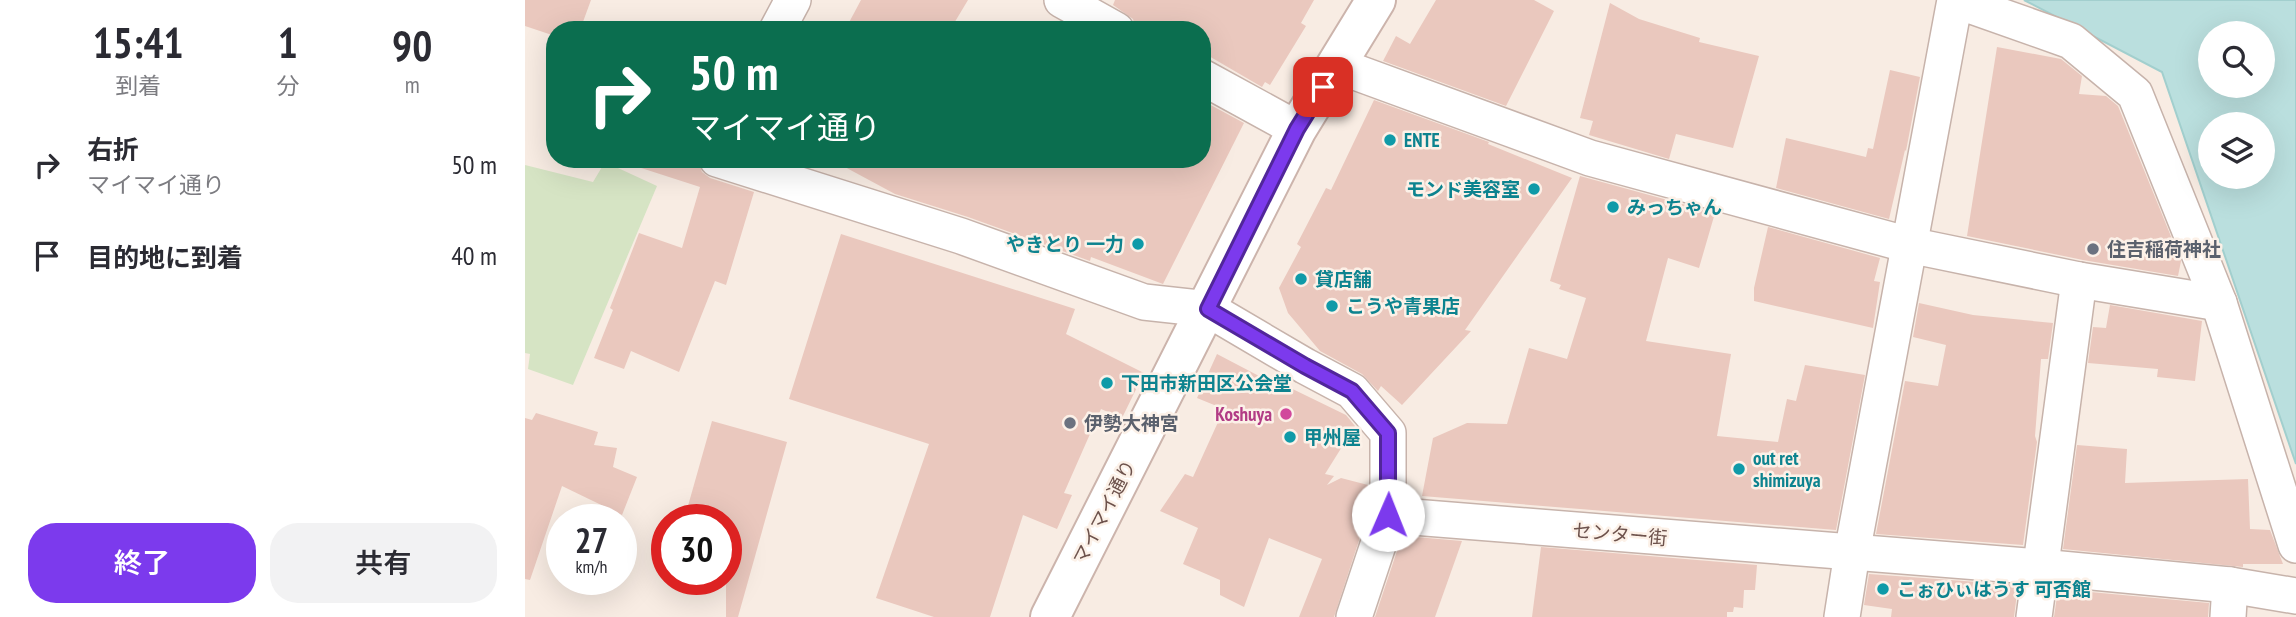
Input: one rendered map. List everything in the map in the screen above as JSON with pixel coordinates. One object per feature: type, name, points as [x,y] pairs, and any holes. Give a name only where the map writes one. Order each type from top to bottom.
[{"type":"street","points":[[782,21],[793,0]]},
{"type":"street","points":[[1062,0],[1100,21]]},
{"type":"street","name":"マイマイ通り","points":[[1050,617],[1297,129],[1376,0]]},
{"type":"street","points":[[1842,617],[1955,0],[2071,41],[2135,94],[2219,303],[2296,545]]},
{"type":"street","points":[[1336,65],[1590,158],[1909,245],[2078,280],[2219,303]]},
{"type":"street","points":[[1211,82],[1297,129]]},
{"type":"street","points":[[746,168],[961,236],[1144,302],[1208,309],[1352,391],[1388,433],[1388,515],[1354,617]]},
{"type":"street","points":[[2034,617],[2078,280]]},
{"type":"street","name":"センター街","points":[[1388,515],[2040,567],[2229,601],[2296,596]]},
{"type":"green space","points":[[525,165],[593,182],[601,168],[618,168],[657,186],[573,385],[528,369],[530,354],[525,353]]},
{"type":"water","points":[[2024,0],[2296,0],[2296,464],[2202,189],[2275,189],[2275,112],[2198,112],[2198,177],[2162,72]]},
{"type":"building","points":[[525,0],[591,0],[583,21],[546,21],[546,33],[525,26]]},
{"type":"building","points":[[861,0],[968,0],[955,21],[850,21]]},
{"type":"building","points":[[1115,0],[1314,0],[1301,23],[1306,26],[1270,85],[1265,82],[1262,87],[1211,57],[1211,21],[1134,21],[1113,5]]},
{"type":"building","points":[[1436,0],[1534,0],[1554,11],[1506,106],[1383,61],[1396,36],[1410,44]]},
{"type":"building","points":[[1610,3],[1639,19],[1700,38],[1699,42],[1759,56],[1733,148],[1676,134],[1669,159],[1589,135],[1593,121],[1580,118]]},
{"type":"building","points":[[1997,47],[2061,59],[2082,76],[2079,94],[2106,96],[2118,106],[2181,261],[2178,276],[1967,236]]},
{"type":"building","points":[[1890,70],[1920,77],[1906,151],[1889,219],[1776,188],[1786,138],[1866,157],[1868,148],[1873,149]]},
{"type":"building","points":[[1374,100],[1489,142],[1488,144],[1572,178],[1465,330],[1471,331],[1402,405],[1381,386],[1378,391],[1362,374],[1320,351],[1288,313],[1279,288],[1301,247],[1297,244],[1326,188],[1331,190]]},
{"type":"building","points":[[1211,105],[1244,123],[1163,284],[1091,257],[1090,261],[895,194],[847,168],[1211,168]]},
{"type":"building","points":[[641,168],[700,168],[710,178],[754,192],[726,285],[715,281],[679,372],[631,351],[624,369],[594,358],[639,233],[682,248],[700,187]]},
{"type":"building","points":[[1580,176],[1715,213],[1699,268],[1668,258],[1646,341],[1731,354],[1717,436],[1778,442],[1787,399],[1796,401],[1805,365],[1865,375],[1836,530],[1422,496],[1433,438],[1467,423],[1507,424],[1529,348],[1567,359],[1586,298],[1559,289],[1561,285],[1550,281]]},
{"type":"building","points":[[1768,227],[1880,258],[1874,281],[1880,282],[1873,328],[1754,301],[1754,288]]},
{"type":"building","points":[[841,234],[1075,309],[1066,334],[1144,373],[1122,418],[1101,409],[1064,493],[1072,495],[1057,529],[1023,515],[990,617],[934,617],[876,598],[929,444],[789,399]]},
{"type":"building","points":[[1919,303],[1973,315],[2053,323],[2048,359],[2041,359],[2035,436],[2037,442],[2023,545],[1876,534],[1905,381],[1938,386],[1946,345],[1913,337]]},
{"type":"building","points":[[2110,305],[2202,321],[2195,381],[2157,377],[2158,369],[2088,363],[2093,327],[2106,328]]},
{"type":"building","points":[[1217,354],[1346,415],[1355,426],[1325,474],[1334,476],[1327,485],[1341,478],[1368,485],[1364,525],[1334,617],[1299,617],[1322,559],[1269,538],[1244,607],[1220,595],[1220,580],[1183,564],[1198,528],[1160,511],[1185,474],[1193,477],[1224,409],[1197,398]]},
{"type":"building","points":[[536,413],[598,432],[594,445],[617,448],[613,467],[637,477],[626,504],[599,504],[562,486],[556,504],[546,504],[546,533],[530,580],[525,579],[525,418],[532,420]]},
{"type":"building","points":[[712,421],[787,442],[738,617],[726,617],[726,595],[742,595],[742,504],[689,504]]},
{"type":"building","points":[[2077,445],[2127,449],[2125,483],[2248,479],[2250,529],[2270,530],[2283,564],[2243,564],[2243,567],[2063,549]]},
{"type":"building","points":[[1416,537],[1462,541],[1435,617],[1375,617],[1400,542]]},
{"type":"building","points":[[1541,547],[1757,565],[1755,590],[1744,590],[1743,608],[1734,607],[1733,612],[1727,612],[1727,617],[1532,617]]},
{"type":"building","points":[[1869,574],[2018,585],[2014,617],[1891,617],[1892,609],[1864,605]]},
{"type":"building","points":[[2058,589],[2209,603],[2208,617],[2054,617]]},
{"type":"place","name":"ENTE","points":[[1390,140]]},
{"type":"place","name":"モンド美容室","points":[[1534,189]]},
{"type":"place","name":"みっちゃん","points":[[1613,207]]},
{"type":"place","name":"やきとり 一力","points":[[1138,244]]},
{"type":"place","name":"住吉稲荷神社","points":[[2093,249]]},
{"type":"place","name":"貸店舗","points":[[1301,279]]},
{"type":"place","name":"こうや青果店","points":[[1332,306]]},
{"type":"place","name":"下田市新田区公会堂","points":[[1107,383]]},
{"type":"place","name":"Koshuya","points":[[1286,414]]},
{"type":"place","name":"伊勢大神宮","points":[[1070,423]]},
{"type":"place","name":"甲州屋","points":[[1290,437]]},
{"type":"place","name":"out ret shimizuya","points":[[1739,469]]},
{"type":"place","name":"こぉひぃはうす 可否館","points":[[1883,589]]},
{"type":"route","points":[[1323,87],[1297,129],[1208,309],[1352,391],[1388,433],[1388,515]]}]
